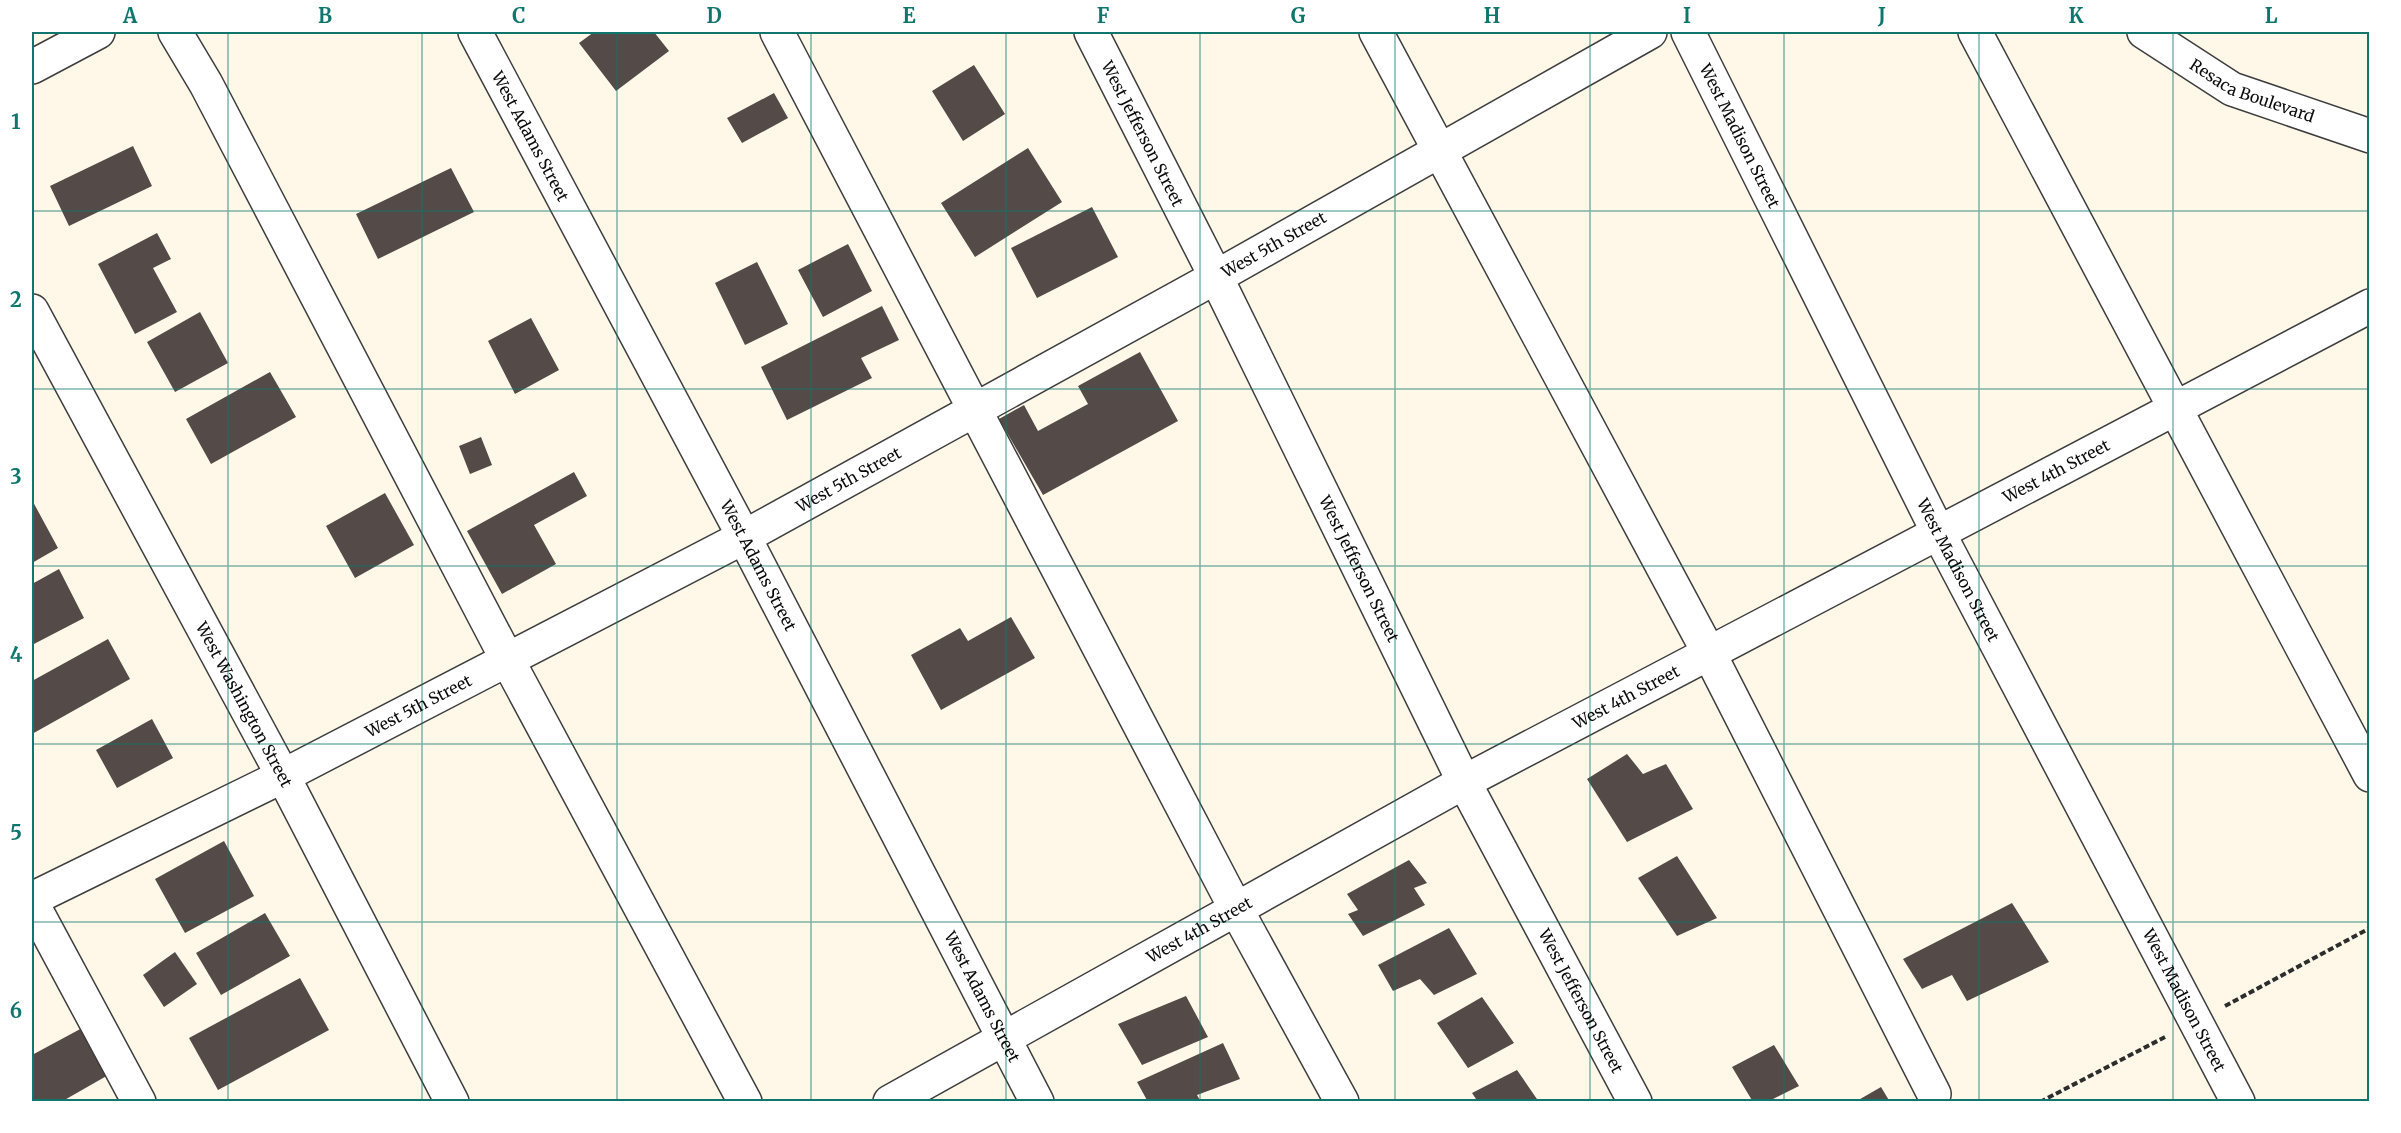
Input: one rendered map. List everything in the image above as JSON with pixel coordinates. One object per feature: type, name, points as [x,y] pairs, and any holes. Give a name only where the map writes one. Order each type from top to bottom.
[{"type":"street","points":[[32,67],[98,32]]},
{"type":"street","points":[[176,32],[206,84],[507,659],[745,1101]]},
{"type":"street","name":"West Adams Street","points":[[475,32],[744,537],[1037,1101]]},
{"type":"street","points":[[777,32],[1236,909],[1342,1101]]},
{"type":"street","name":"West Jefferson Street","points":[[1091,32],[1216,277],[1464,782],[1635,1101]]},
{"type":"street","points":[[1376,32],[1709,653],[1934,1094]]},
{"type":"street","name":"West 5th Street","points":[[32,901],[283,776],[744,537],[1216,277],[1650,32]]},
{"type":"street","name":"West Madison Street","points":[[1688,32],[1938,532],[2232,1100]]},
{"type":"street","points":[[1975,32],[2370,775]]},
{"type":"street","name":"Resaca Boulevard","points":[[2144,32],[2232,89],[2370,136]]},
{"type":"street","name":"West 4th Street","points":[[890,1101],[1464,782],[2370,306]]},
{"type":"street","name":"West Washington Street","points":[[32,311],[283,776],[452,1101]]},
{"type":"street","points":[[32,901],[139,1101]]},
{"type":"building","points":[[594,32],[654,32],[669,51],[616,91],[579,43]]},
{"type":"building","points":[[974,65],[1005,114],[963,141],[932,91]]},
{"type":"building","points":[[774,93],[788,118],[742,143],[727,118]]},
{"type":"building","points":[[133,146],[152,186],[69,226],[50,186]]},
{"type":"building","points":[[1028,148],[1062,202],[975,257],[941,203]]},
{"type":"building","points":[[451,168],[474,212],[378,259],[356,214]]},
{"type":"building","points":[[1092,207],[1118,257],[1037,298],[1011,248]]},
{"type":"building","points":[[157,233],[171,259],[153,268],[177,312],[135,334],[98,264]]},
{"type":"building","points":[[848,244],[872,291],[823,317],[798,270]]},
{"type":"building","points":[[757,262],[788,324],[745,345],[715,283]]},
{"type":"building","points":[[882,306],[899,340],[861,358],[872,378],[787,420],[761,367]]},
{"type":"building","points":[[200,312],[228,363],[175,392],[147,342]]},
{"type":"building","points":[[531,318],[559,370],[515,394],[488,341]]},
{"type":"building","points":[[1140,352],[1178,421],[1043,495],[999,419],[1024,405],[1038,431],[1088,404],[1078,386]]},
{"type":"building","points":[[270,372],[296,417],[211,464],[186,419]]},
{"type":"building","points":[[481,437],[492,465],[470,474],[459,446]]},
{"type":"building","points":[[574,472],[587,496],[534,525],[556,564],[502,594],[467,531]]},
{"type":"building","points":[[385,493],[414,545],[355,578],[326,526]]},
{"type":"building","points":[[32,500],[58,548],[32,563]]},
{"type":"building","points":[[59,569],[84,618],[32,645],[32,584]]},
{"type":"building","points":[[1011,617],[1035,658],[941,710],[911,655],[960,628],[968,641]]},
{"type":"building","points":[[108,639],[130,679],[32,734],[32,681]]},
{"type":"building","points":[[152,719],[173,758],[117,788],[96,750]]},
{"type":"building","points":[[1627,754],[1643,774],[1666,764],[1693,809],[1627,842],[1587,779]]},
{"type":"building","points":[[224,841],[254,896],[185,933],[155,879]]},
{"type":"building","points":[[1677,856],[1717,918],[1677,936],[1638,878]]},
{"type":"building","points":[[1409,860],[1427,883],[1414,888],[1425,905],[1363,936],[1348,914],[1358,910],[1347,894]]},
{"type":"building","points":[[2012,903],[2049,962],[1967,1001],[1952,975],[1922,989],[1903,959]]},
{"type":"building","points":[[265,913],[290,956],[221,995],[196,953]]},
{"type":"building","points":[[1449,928],[1477,974],[1434,995],[1420,979],[1393,991],[1378,965]]},
{"type":"building","points":[[175,952],[197,984],[164,1007],[143,975]]},
{"type":"building","points":[[300,978],[329,1030],[218,1090],[189,1038]]},
{"type":"building","points":[[1186,996],[1208,1037],[1142,1065],[1118,1024]]},
{"type":"building","points":[[1482,997],[1514,1043],[1468,1068],[1437,1023]]},
{"type":"building","points":[[84,1027],[110,1074],[61,1102],[32,1102],[32,1055]]},
{"type":"building","points":[[1223,1043],[1240,1079],[1197,1095],[1201,1102],[1148,1102],[1137,1082]]},
{"type":"building","points":[[1774,1045],[1799,1086],[1767,1102],[1753,1102],[1732,1067]]},
{"type":"building","points":[[1517,1070],[1539,1102],[1478,1102],[1472,1093]]},
{"type":"building","points":[[1881,1087],[1890,1102],[1855,1102]]}]
